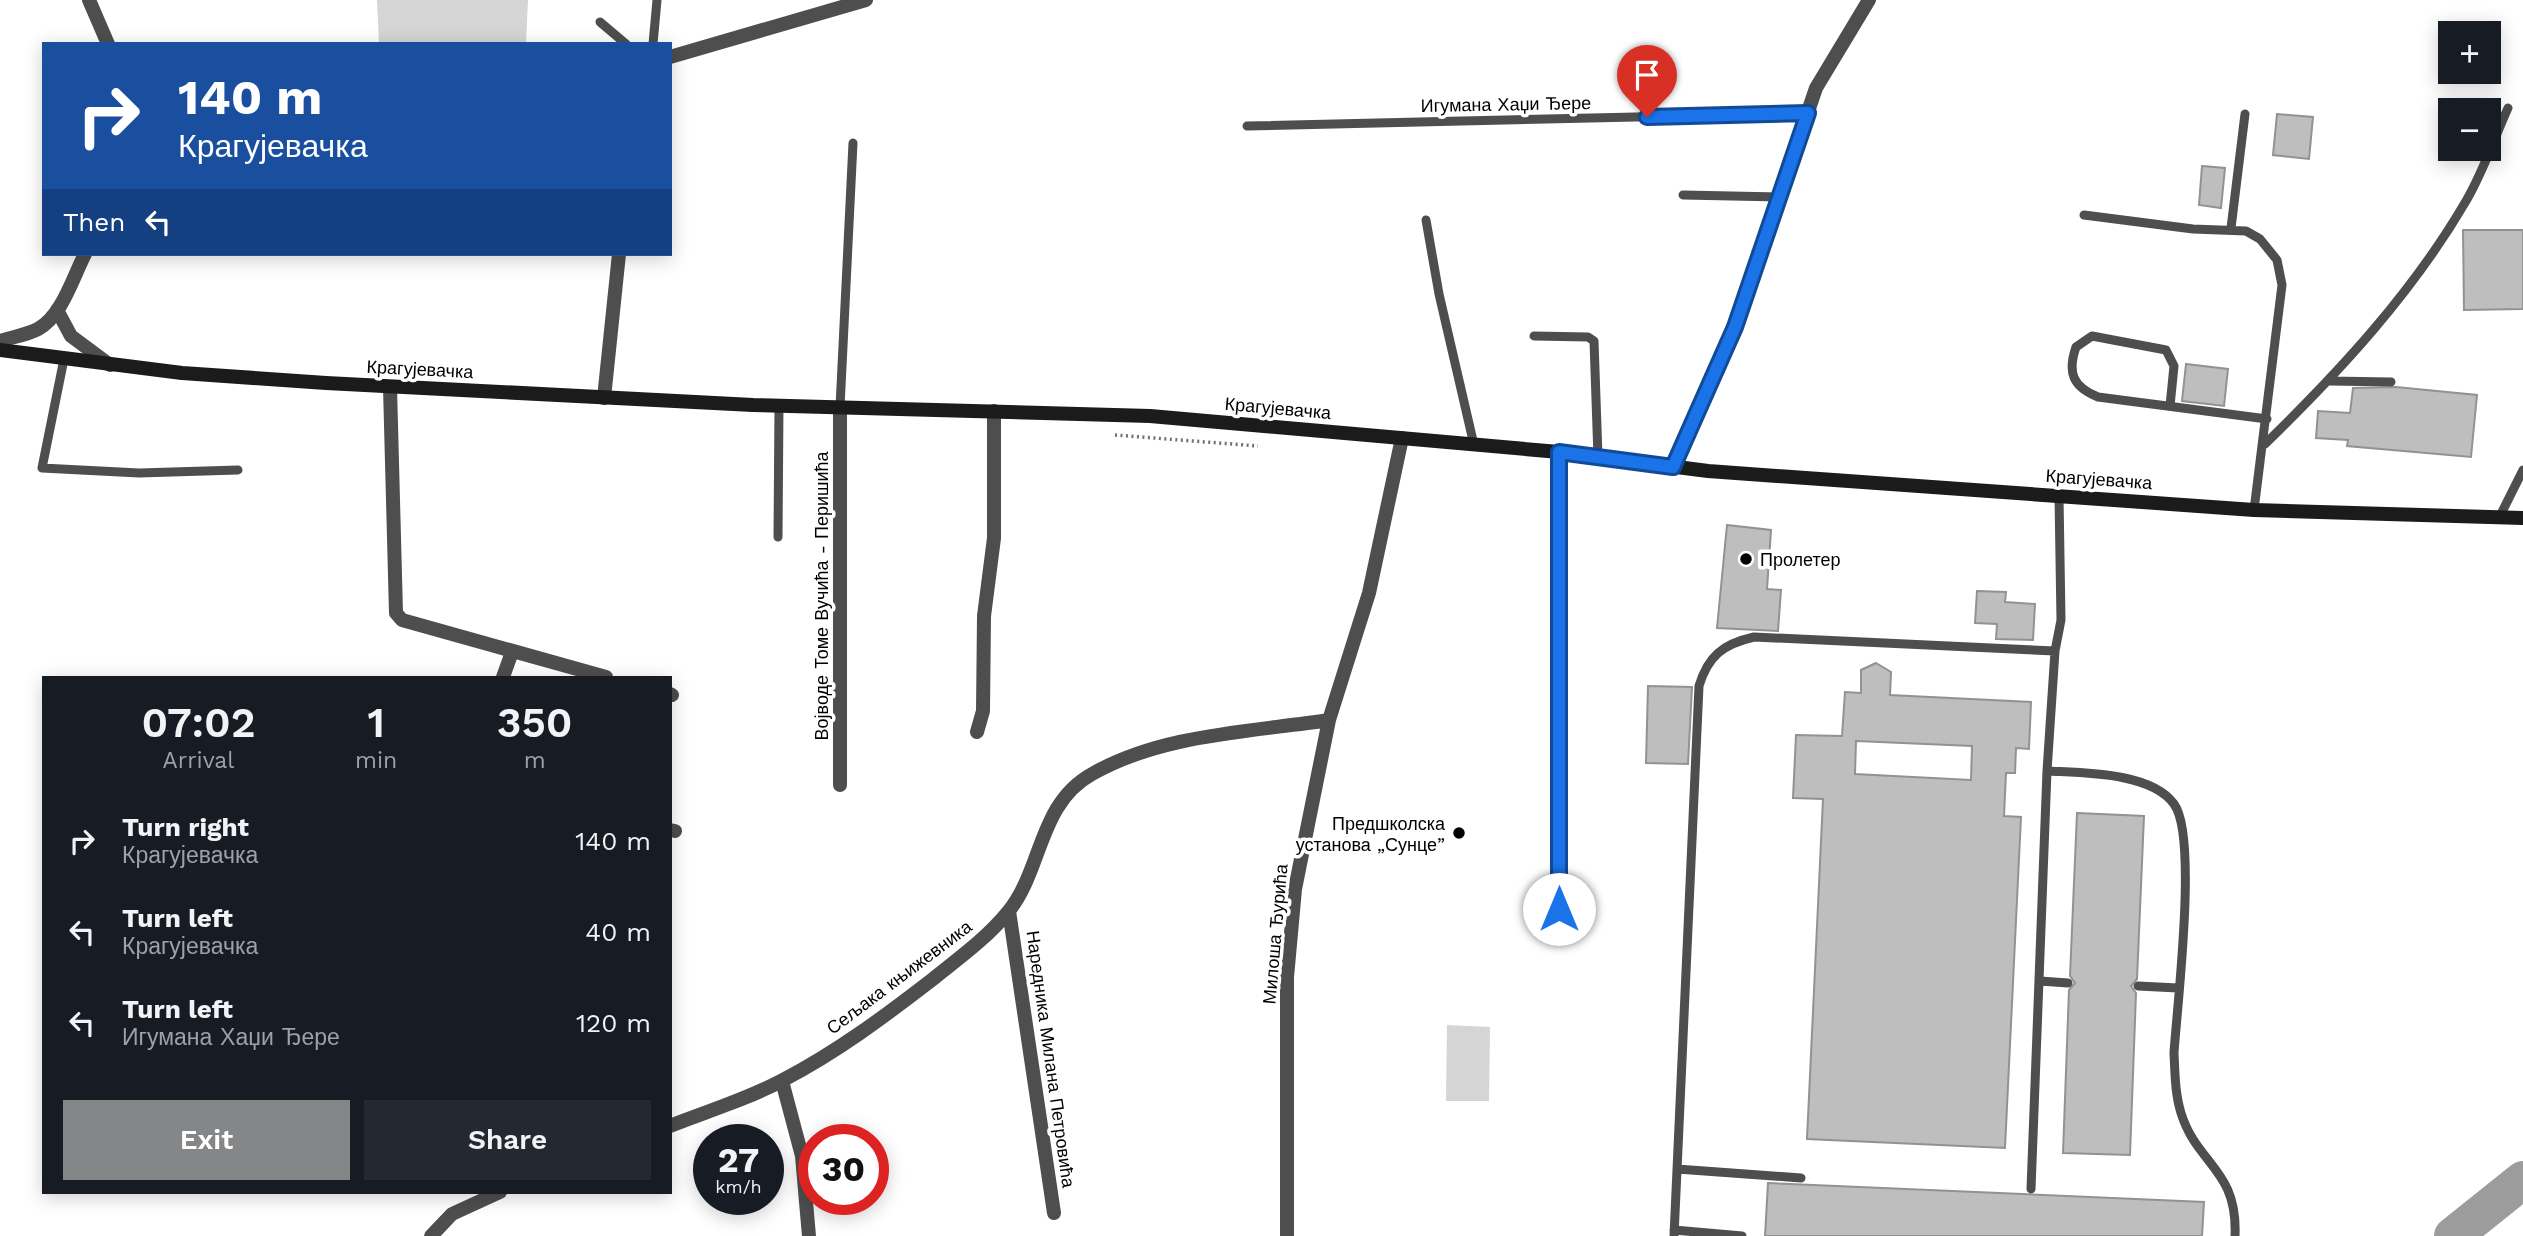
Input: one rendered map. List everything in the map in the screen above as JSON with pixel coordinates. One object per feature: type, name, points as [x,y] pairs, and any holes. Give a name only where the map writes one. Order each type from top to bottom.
[{"type":"main road","name":"Крагујевачка","points":[[0,350],[111,366],[390,387],[779,405],[1150,416],[1559,452],[1673,467],[2059,496],[2254,510],[2523,518]]},
{"type":"street","points":[[89,0],[107,42]]},
{"type":"street","points":[[672,56],[866,0]]},
{"type":"street","points":[[1673,467],[1735,327],[1816,88],[1869,0]]},
{"type":"street","points":[[0,341],[36,330],[57,310],[84,256]]},
{"type":"street","points":[[604,398],[619,256]]},
{"type":"street","points":[[57,310],[72,336],[111,366]]},
{"type":"street","points":[[390,387],[396,612],[402,620],[602,676]]},
{"type":"street","name":"Војводе Томе Вучића - Перишића","points":[[840,407],[840,785]]},
{"type":"street","points":[[977,732],[983,710],[984,616],[994,538],[994,411]]},
{"type":"street","name":"Милоша Ђурића","points":[[1287,1236],[1287,977],[1295,889],[1329,720],[1369,593],[1402,438]]},
{"type":"street","points":[[1559,452],[1559,909]]},
{"type":"street","points":[[503,676],[512,652]]},
{"type":"street","name":"Сељака књижевника","points":[[672,1125],[782,1081],[876,1023],[979,942],[1009,911],[1022,889],[1052,815],[1067,793],[1090,775],[1147,748],[1329,720]]},
{"type":"street","name":"Наредника Милана Петровића","points":[[1009,911],[1054,1213]]},
{"type":"street","points":[[782,1081],[802,1156],[809,1236]]},
{"type":"street","points":[[432,1236],[452,1214],[496,1194]]},
{"type":"lane","points":[[653,42],[657,0]]},
{"type":"lane","points":[[600,22],[624,42]]},
{"type":"lane","points":[[2264,444],[2330,381],[2396,302],[2459,211],[2508,108]]},
{"type":"lane","name":"Игумана Хаџи Ђере","points":[[1247,126],[1808,113]]},
{"type":"lane","points":[[2231,228],[2245,114]]},
{"type":"lane","points":[[840,407],[853,143]]},
{"type":"lane","points":[[1683,195],[1780,197]]},
{"type":"lane","points":[[2084,215],[2193,229],[2231,228],[2260,239],[2277,260],[2282,285],[2254,510]]},
{"type":"lane","points":[[1426,220],[1474,445]]},
{"type":"lane","points":[[1534,336],[1588,337],[1594,341],[1598,457]]},
{"type":"lane","points":[[2170,406],[2174,366],[2166,350],[2092,336],[2076,347],[2070,369],[2083,390],[2098,397],[2267,419]]},
{"type":"lane","points":[[64,359],[42,468],[139,473],[238,470]]},
{"type":"lane","points":[[2330,381],[2390,382]]},
{"type":"lane","points":[[778,537],[779,405]]},
{"type":"lane","points":[[2499,518],[2523,470]]},
{"type":"lane","points":[[2031,1189],[2047,771],[2055,651],[2061,620],[2059,496]]},
{"type":"lane","points":[[1742,1236],[1674,1233],[1699,686],[1712,657],[1722,648],[1754,637],[2055,651]]},
{"type":"lane","points":[[2047,771],[2112,775],[2143,784],[2174,802],[2181,817],[2187,855],[2174,1053],[2181,1114],[2192,1137],[2228,1185],[2233,1201],[2235,1236]]},
{"type":"lane","points":[[2040,981],[2068,983]]},
{"type":"lane","points":[[2138,986],[2178,988]]},
{"type":"lane","points":[[1677,1169],[1801,1178]]},
{"type":"path","points":[[1105,434],[1259,446]]},
{"type":"shaded area","points":[[377,0],[528,0],[526,42],[379,42]]},
{"type":"shaded area","points":[[1447,1025],[1490,1027],[1489,1101],[1446,1101]]},
{"type":"building","points":[[2277,114],[2313,117],[2309,159],[2273,155]]},
{"type":"building","points":[[2202,166],[2225,168],[2221,208],[2199,205]]},
{"type":"building","points":[[2463,230],[2523,230],[2523,309],[2464,310]]},
{"type":"building","points":[[2186,364],[2228,369],[2224,406],[2182,401]]},
{"type":"building","points":[[2396,387],[2477,395],[2471,457],[2347,446],[2348,440],[2316,438],[2318,411],[2350,413],[2353,388]]},
{"type":"building","name":"Пролетер","points":[[1727,525],[1771,530],[1767,589],[1781,590],[1778,631],[1717,628]]},
{"type":"building","points":[[1977,591],[2006,592],[2005,602],[2035,604],[2033,640],[1996,639],[1997,624],[1975,623]]},
{"type":"building","points":[[1876,663],[1891,672],[1890,695],[2031,702],[2029,749],[2016,748],[2015,773],[2006,773],[2004,816],[2021,817],[2005,1148],[1807,1139],[1823,799],[1793,798],[1796,735],[1842,736],[1845,692],[1861,693],[1861,670]],"holes":[[[1856,741],[1972,746],[1971,780],[1855,774]]]},
{"type":"building","points":[[1648,686],[1692,687],[1688,764],[1646,763]]},
{"type":"building","points":[[2077,813],[2144,816],[2137,979],[2131,986],[2136,993],[2130,1155],[2063,1153],[2069,990],[2075,983],[2070,976]]},
{"type":"building","points":[[1768,1183],[2204,1202],[2202,1236],[1765,1236]]},
{"type":"waterway","points":[[2453,1236],[2523,1180]]},
{"type":"place","name":"Пролетер","points":[[1746,559]]},
{"type":"place","name":"Предшколска установа „Сунце”","points":[[1459,833]]},
{"type":"route","points":[[1559,909],[1559,452],[1673,467],[1735,327],[1808,113],[1647,117]]}]
